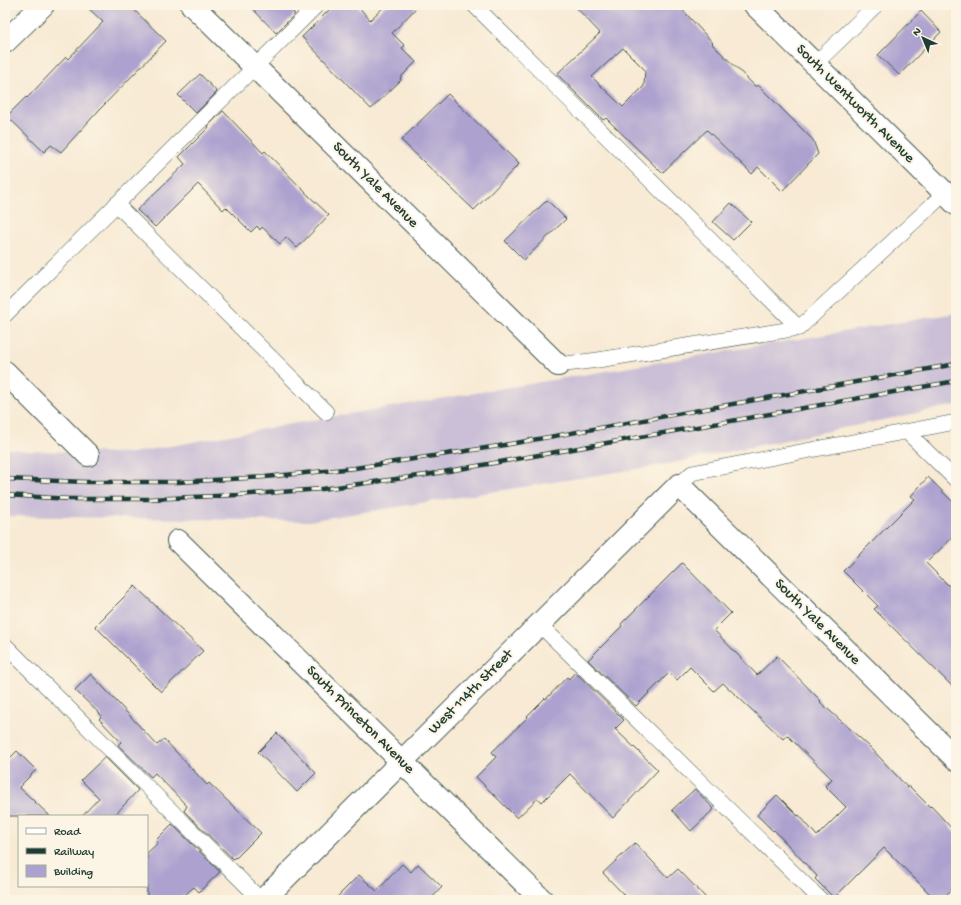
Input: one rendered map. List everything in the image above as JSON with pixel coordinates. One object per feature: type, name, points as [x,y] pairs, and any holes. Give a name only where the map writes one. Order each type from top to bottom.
[{"type":"street","points":[[5,42],[43,5]]},
{"type":"street","name":"South Yale Avenue","points":[[192,5],[558,365]]},
{"type":"street","name":"South Wentworth Avenue","points":[[755,5],[951,198]]},
{"type":"street","points":[[5,372],[88,455]]},
{"type":"street","name":"South Yale Avenue","points":[[679,485],[956,759]]},
{"type":"street","name":"West 114th Street","points":[[262,900],[679,485]]},
{"type":"street","name":"South Princeton Avenue","points":[[178,541],[542,900]]},
{"type":"lane","points":[[5,315],[317,5]]},
{"type":"lane","points":[[474,5],[799,328]]},
{"type":"lane","points":[[815,64],[876,5]]},
{"type":"lane","points":[[558,365],[606,359],[799,328],[951,198]]},
{"type":"lane","points":[[116,204],[326,412]]},
{"type":"lane","points":[[679,485],[692,473],[956,422]]},
{"type":"lane","points":[[907,432],[956,480]]},
{"type":"lane","points":[[539,624],[821,900]]},
{"type":"lane","points":[[5,645],[262,900]]},
{"type":"shaded area","points":[[956,313],[956,405],[668,464],[308,521],[5,516],[5,448],[28,451],[132,453],[336,416]]},
{"type":"building","points":[[85,5],[129,5],[166,41],[100,109],[61,152],[51,145],[44,152],[7,116],[26,97],[27,98],[66,57],[68,59],[103,22]]},
{"type":"building","points":[[249,5],[286,5],[295,14],[276,33]]},
{"type":"building","points":[[334,5],[357,5],[370,20],[386,5],[419,5],[392,33],[405,46],[402,48],[416,62],[400,78],[401,80],[371,109],[302,37]]},
{"type":"building","points":[[574,5],[678,5],[713,43],[712,44],[756,87],[758,85],[813,140],[818,154],[782,191],[758,167],[752,174],[707,130],[662,173],[606,118],[603,120],[557,74],[600,33]],"holes":[[[623,48],[645,70],[644,86],[623,107],[592,77]]]},
{"type":"building","points":[[921,11],[941,32],[899,75],[878,55]]},
{"type":"building","points":[[200,74],[217,92],[196,113],[178,95]]},
{"type":"building","points":[[448,94],[519,164],[474,210],[401,140]]},
{"type":"building","points":[[223,111],[263,153],[265,151],[329,215],[297,248],[286,237],[280,244],[262,227],[260,230],[257,226],[251,232],[226,207],[223,210],[198,184],[155,227],[137,210],[185,164],[179,157]]},
{"type":"building","points":[[547,200],[566,219],[524,260],[505,241]]},
{"type":"building","points":[[731,203],[751,222],[733,240],[713,222]]},
{"type":"building","points":[[928,477],[956,505],[956,534],[926,563],[956,593],[956,690],[874,609],[878,606],[843,571],[915,499],[911,496]]},
{"type":"building","points":[[682,563],[731,613],[714,630],[757,675],[777,656],[821,701],[820,702],[870,747],[908,788],[909,786],[930,807],[931,806],[956,833],[956,885],[941,900],[936,900],[884,848],[834,898],[815,879],[817,876],[774,830],[773,831],[757,815],[777,795],[798,816],[799,815],[817,836],[846,807],[825,786],[832,779],[787,735],[783,739],[723,683],[714,691],[690,667],[677,680],[669,673],[636,706],[588,660],[622,626],[621,624]]},
{"type":"building","points":[[135,586],[203,651],[161,692],[95,626]]},
{"type":"building","points":[[575,672],[624,720],[615,729],[658,770],[613,818],[570,774],[542,802],[538,798],[517,818],[476,777],[496,757],[492,752],[545,698],[546,699],[567,677],[569,679]]},
{"type":"building","points":[[91,674],[157,745],[164,739],[207,785],[209,783],[261,833],[236,858],[235,857],[233,859],[184,811],[187,806],[155,773],[151,777],[118,745],[121,742],[99,719],[102,716],[75,690]]},
{"type":"building","points":[[277,733],[316,773],[297,792],[258,752]]},
{"type":"building","points":[[17,751],[36,770],[19,787],[49,815],[5,816],[5,763]]},
{"type":"building","points":[[105,757],[138,790],[115,815],[83,815],[99,798],[81,780]]},
{"type":"building","points":[[695,789],[714,809],[691,831],[672,810]]},
{"type":"building","points":[[172,824],[220,872],[199,892],[194,887],[179,900],[147,900],[148,852],[158,843],[156,840]]},
{"type":"building","points":[[635,843],[668,878],[678,869],[708,900],[629,900],[603,873]]},
{"type":"building","points":[[402,864],[411,872],[418,864],[442,887],[430,900],[334,900],[359,875],[377,891]]},
{"type":"railway","points":[[5,479],[87,482],[178,482],[265,477],[355,468],[499,446],[956,364]]},
{"type":"railway","points":[[5,495],[70,499],[149,499],[322,489],[426,475],[956,381]]}]
